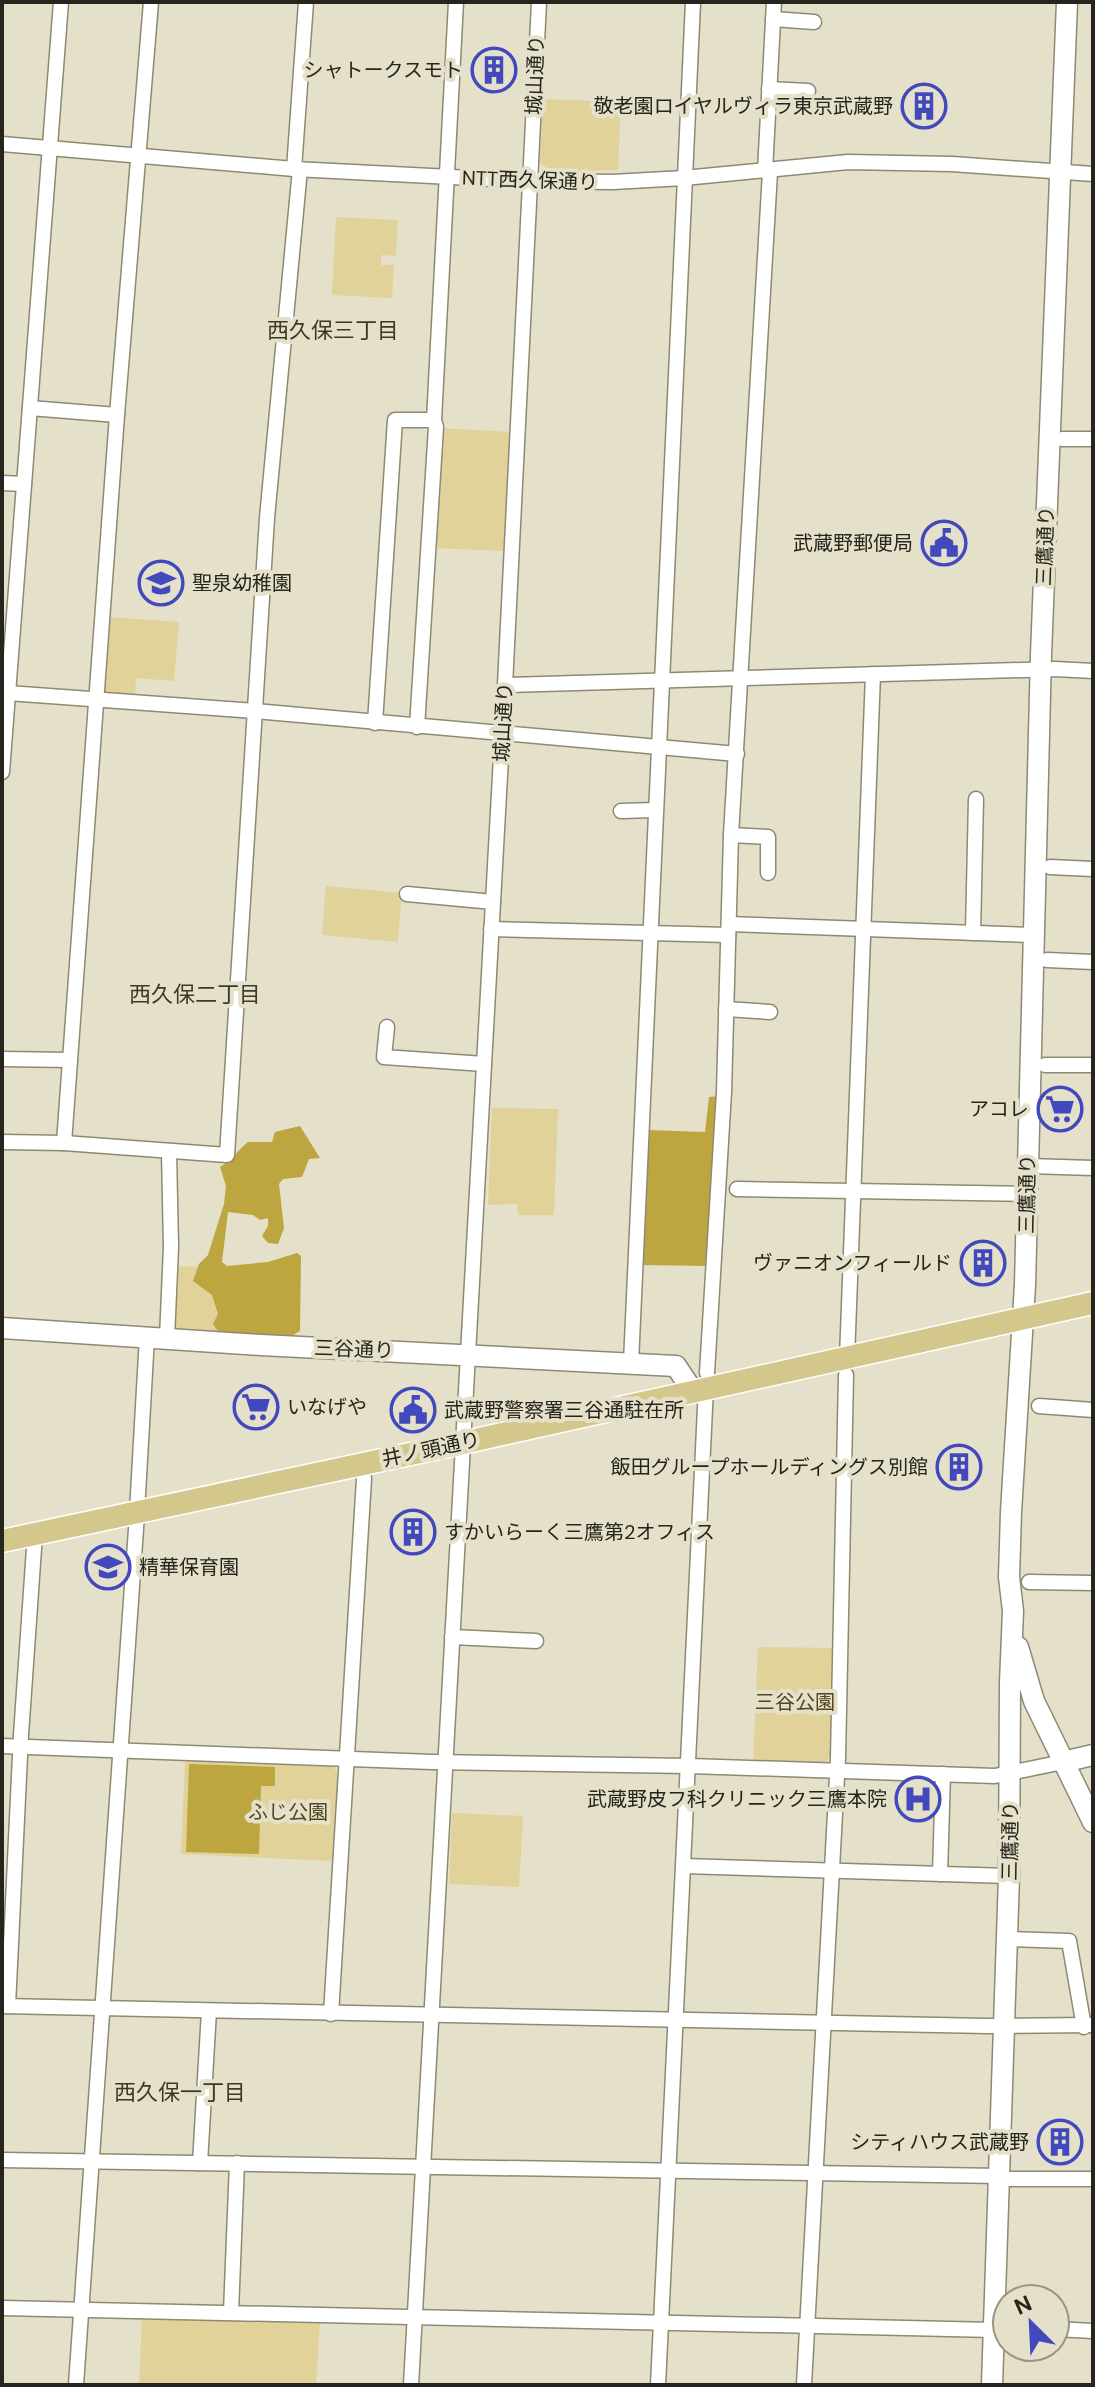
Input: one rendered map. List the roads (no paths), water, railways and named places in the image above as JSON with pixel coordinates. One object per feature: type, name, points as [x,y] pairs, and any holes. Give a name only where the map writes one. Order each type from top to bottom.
[{"type":"main road","name":"三鷹通り","points":[[1000,2283],[1013,1611],[1009,1577],[1023,1319],[1040,670],[1067,2]]},
{"type":"main road","name":"井ノ頭通り","points":[[2,1541],[462,1443],[702,1383],[847,1366],[1093,1303]]},
{"type":"main road","name":"三谷通り","points":[[2,1328],[676,1366],[702,1383]]},
{"type":"main road","points":[[1013,1611],[1020,1660],[1034,1701],[1093,1822]]},
{"type":"main road","points":[[1063,1762],[1093,1755]]},
{"type":"main road","name":"三鷹通り","points":[[992,2385],[995,2363]]},
{"type":"street","points":[[2,772],[8,693],[6,663],[24,484],[61,2]]},
{"type":"street","points":[[64,1143],[117,415],[151,2]]},
{"type":"street","points":[[2,1142],[64,1143],[227,1155],[267,518],[297,169],[306,2]]},
{"type":"street","points":[[417,727],[436,427],[445,177],[456,2]]},
{"type":"street","name":"城山通り","points":[[411,2385],[505,685],[539,2]]},
{"type":"street","points":[[631,1363],[693,2]]},
{"type":"street","points":[[658,2385],[690,1766],[702,1383],[722,1153],[731,835],[768,172],[774,2]]},
{"type":"street","points":[[773,19],[814,22]]},
{"type":"street","points":[[769,89],[808,91]]},
{"type":"street","name":"NTT西久保通り","points":[[2,144],[297,169],[531,181],[613,182],[684,178],[848,162],[952,164],[1093,174]]},
{"type":"street","points":[[30,408],[117,415]]},
{"type":"street","points":[[375,723],[395,420],[434,420]]},
{"type":"street","points":[[1062,439],[1093,439]]},
{"type":"street","points":[[2,483],[24,484]]},
{"type":"street","points":[[505,685],[1093,671]]},
{"type":"street","points":[[804,2385],[837,1771],[847,1366],[873,674]]},
{"type":"street","points":[[8,693],[255,711],[737,754]]},
{"type":"street","points":[[973,933],[976,799]]},
{"type":"street","points":[[621,811],[655,810]]},
{"type":"street","points":[[731,835],[768,837],[768,873]]},
{"type":"street","points":[[1050,867],[1093,869]]},
{"type":"street","points":[[407,894],[493,902]]},
{"type":"street","points":[[491,929],[649,935],[728,930],[864,928],[1033,935]]},
{"type":"street","points":[[1047,960],[1093,962]]},
{"type":"street","points":[[726,1009],[770,1012]]},
{"type":"street","points":[[384,1057],[387,1027]]},
{"type":"street","points":[[368,1056],[484,1064]]},
{"type":"street","points":[[2,1059],[70,1060]]},
{"type":"street","points":[[1045,1065],[1093,1065]]},
{"type":"street","points":[[76,2385],[136,1512],[171,1247],[169,1152]]},
{"type":"street","points":[[1028,1166],[1093,1168]]},
{"type":"street","points":[[737,1189],[1027,1194]]},
{"type":"street","points":[[1039,1406],[1093,1410]]},
{"type":"street","points":[[331,2014],[357,1607],[364,1479],[362,1463]]},
{"type":"street","points":[[35,1534],[5,2006],[1088,2026],[1069,1941],[1007,1939]]},
{"type":"street","points":[[1029,1582],[1093,1583]]},
{"type":"street","points":[[452,1637],[536,1641]]},
{"type":"street","points":[[2,1746],[445,1762],[995,1776],[1063,1762]]},
{"type":"street","points":[[940,1874],[943,1774]]},
{"type":"street","points":[[684,1866],[1009,1876]]},
{"type":"street","points":[[200,2163],[209,2011]]},
{"type":"street","points":[[2,2160],[668,2169],[1093,2179]]},
{"type":"street","points":[[231,2312],[237,2163]]},
{"type":"street","points":[[2,2308],[991,2329]]},
{"type":"street","points":[[1071,2330],[1093,2331]]},
{"type":"place","name":"シャトークスモト","points":[[494,70]]},
{"type":"place","name":"敬老園ロイヤルヴィラ東京武蔵野","points":[[924,106]]},
{"type":"place","name":"武蔵野郵便局","points":[[944,543]]},
{"type":"place","name":"聖泉幼稚園","points":[[161,583]]},
{"type":"place","name":"アコレ","points":[[1060,1109]]},
{"type":"place","name":"ヴァニオンフィールド","points":[[983,1263]]},
{"type":"place","name":"いなげや","points":[[256,1407]]},
{"type":"place","name":"武蔵野警察署三谷通駐在所","points":[[413,1410]]},
{"type":"place","name":"飯田グループホールディングス別館","points":[[959,1467]]},
{"type":"place","name":"すかいらーく三鷹第2オフィス","points":[[413,1532]]},
{"type":"place","name":"精華保育園","points":[[108,1567]]},
{"type":"place","name":"武蔵野皮フ科クリニック三鷹本院","points":[[918,1799]]},
{"type":"place","name":"シティハウス武蔵野","points":[[1060,2142]]},
{"type":"district","name":"西久保三丁目","points":[[333,330]]},
{"type":"district","name":"西久保二丁目","points":[[195,994]]},
{"type":"district","name":"西久保一丁目","points":[[180,2092]]},
{"type":"park label","name":"三谷公園","points":[[795,1702]]},
{"type":"park label","name":"ふじ公園","points":[[288,1812]]}]
